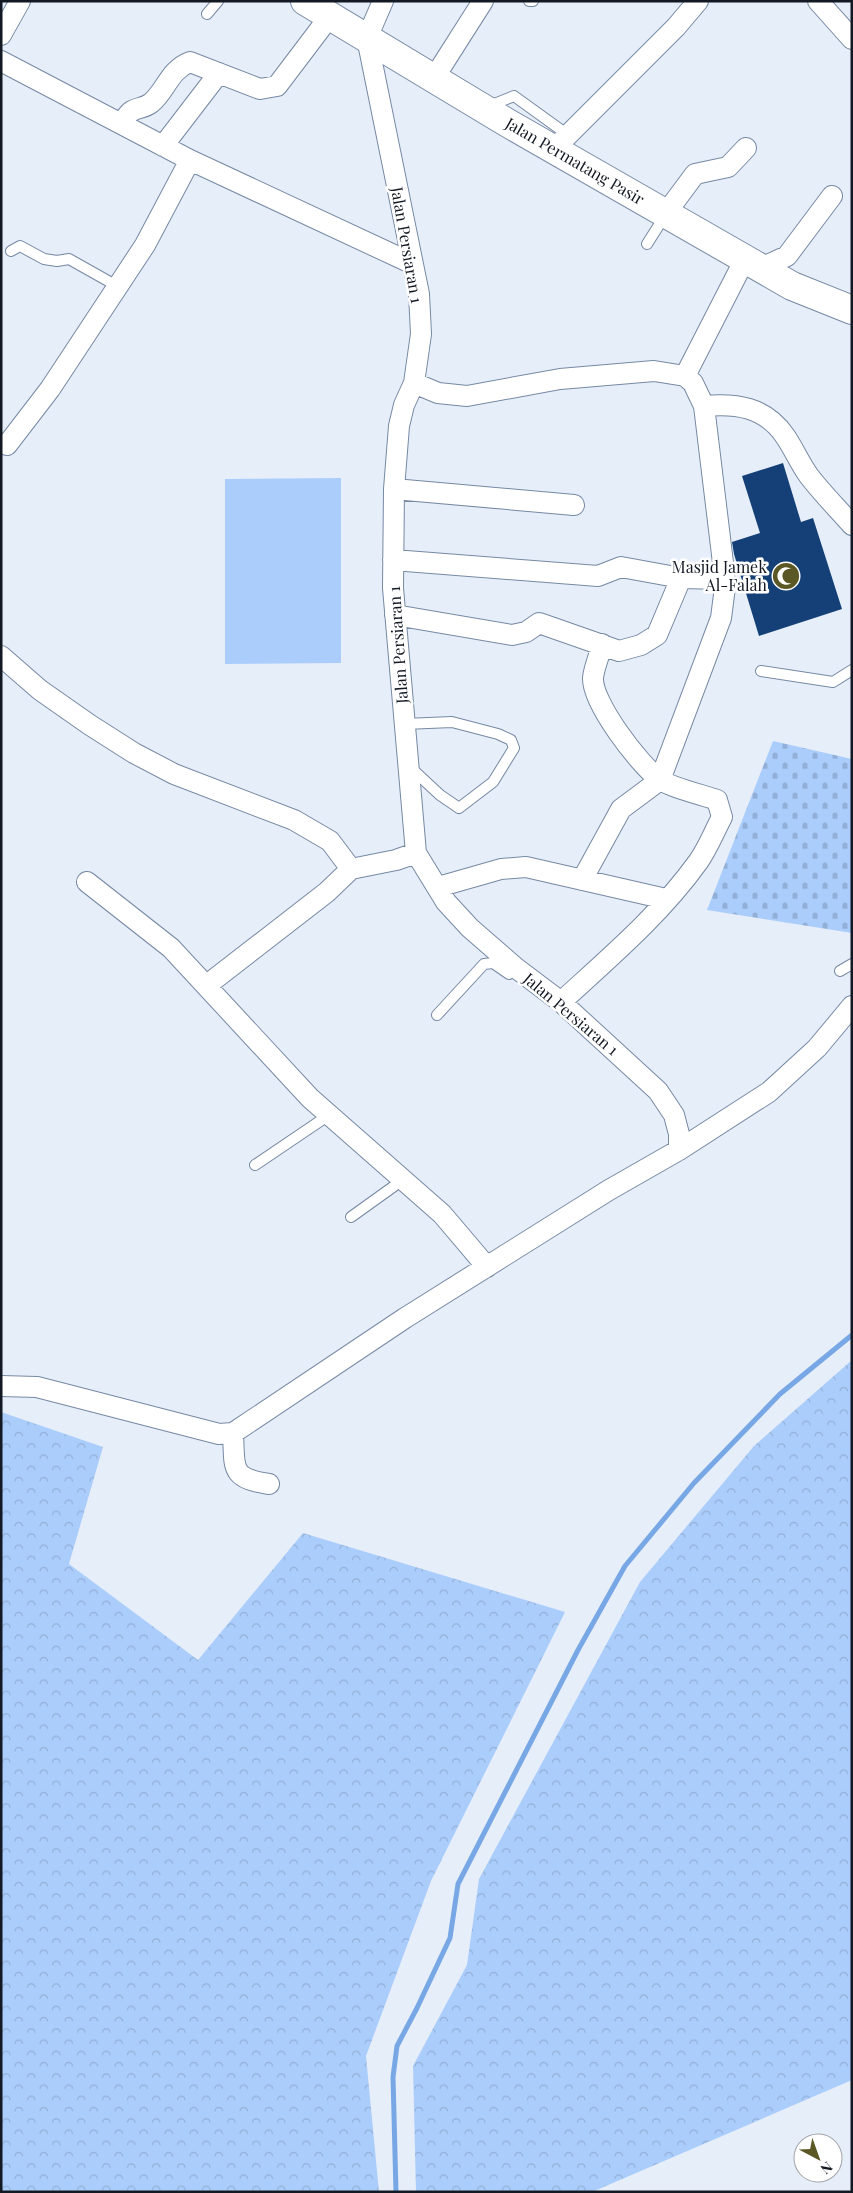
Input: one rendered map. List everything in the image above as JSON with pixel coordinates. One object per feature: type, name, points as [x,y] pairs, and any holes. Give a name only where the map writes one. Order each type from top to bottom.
[{"type":"main road","name":"Jalan Permatang Pasir","points":[[305,1],[484,108],[561,142],[666,213],[792,286],[852,310]]},
{"type":"street","points":[[1,35],[20,1]]},
{"type":"street","points":[[367,38],[383,1]]},
{"type":"street","points":[[434,78],[483,1]]},
{"type":"street","points":[[561,142],[676,27],[698,1]]},
{"type":"street","points":[[818,1],[852,39]]},
{"type":"street","points":[[129,128],[125,120],[130,111],[151,103],[181,66],[190,62],[260,89],[277,86],[330,16]]},
{"type":"street","name":"Jalan Persiaran 1","points":[[367,38],[419,294],[421,334],[414,383],[404,404],[399,426],[394,489],[393,560],[395,615],[416,853],[446,902],[512,971],[561,1002],[658,1091],[674,1114],[679,1134],[679,1150]]},
{"type":"street","points":[[1,61],[190,160],[412,263]]},
{"type":"street","points":[[163,146],[220,73]]},
{"type":"street","points":[[666,213],[695,174],[728,167],[746,148]]},
{"type":"street","points":[[7,445],[50,389],[145,245],[190,160]]},
{"type":"street","points":[[685,376],[753,263],[787,256],[832,196]]},
{"type":"street","points":[[414,383],[438,393],[467,396],[560,380],[654,371],[685,376],[693,383],[704,406],[724,579],[721,618],[660,780],[621,809],[582,880]]},
{"type":"street","points":[[704,406],[722,404],[747,407],[772,420],[786,436],[808,474],[852,525]]},
{"type":"street","points":[[394,489],[574,505]]},
{"type":"street","points":[[393,560],[598,576],[621,567],[681,578],[724,579]]},
{"type":"street","points":[[395,615],[512,635],[526,632],[539,623],[619,651],[641,645],[657,635],[681,578]]},
{"type":"street","points":[[561,1002],[635,934],[666,899],[699,861],[722,817],[716,800],[660,780],[636,755],[603,710],[596,695],[593,677],[602,644]]},
{"type":"street","points":[[1,656],[40,690],[134,753],[174,774],[294,820],[330,841],[351,869]]},
{"type":"street","points":[[207,985],[327,892],[351,869],[396,860],[416,853]]},
{"type":"street","points":[[438,887],[501,870],[526,867],[666,899]]},
{"type":"street","points":[[87,882],[171,948],[310,1098],[442,1214],[487,1267]]},
{"type":"street","points":[[1,1386],[37,1387],[219,1434],[233,1432],[405,1318],[609,1190],[679,1150],[769,1092],[817,1048],[852,1006]]},
{"type":"street","points":[[233,1432],[237,1471],[242,1477],[269,1484]]},
{"type":"lane","points":[[207,14],[218,1]]},
{"type":"lane","points":[[647,244],[666,213]]},
{"type":"lane","points":[[12,251],[20,246],[44,259],[57,261],[69,259],[117,286]]},
{"type":"lane","points":[[761,672],[833,682],[852,670]]},
{"type":"lane","points":[[405,724],[452,722],[498,734],[511,740],[514,748],[493,782],[459,808],[440,795],[407,764]]},
{"type":"lane","points":[[437,1015],[484,964],[493,963],[512,971]]},
{"type":"lane","points":[[840,971],[852,964]]},
{"type":"lane","points":[[255,1165],[329,1115]]},
{"type":"lane","points":[[351,1217],[404,1179]]},
{"type":"green space","points":[[341,478],[341,663],[225,664],[225,479]]},
{"type":"green space","points":[[773,741],[852,759],[852,933],[707,910]]},
{"type":"green space","points":[[852,1360],[852,2080],[592,2192],[416,2192],[413,2066],[467,1965],[479,1879],[640,1582],[754,1446]]},
{"type":"green space","points":[[1,1412],[103,1447],[69,1564],[198,1660],[303,1533],[565,1612],[431,1881],[366,2056],[379,2192],[1,2192]]},
{"type":"building","name":"Masjid Jamek Al-Falah","points":[[783,463],[801,522],[813,518],[842,609],[759,636],[732,542],[760,533],[742,476]]},
{"type":"waterway","points":[[396,2192],[393,2077],[397,2046],[450,1938],[458,1884],[578,1650],[625,1566],[694,1483],[780,1394],[852,1335]]},
{"type":"place","name":"Masjid Jamek Al-Falah","points":[[786,576]]}]
